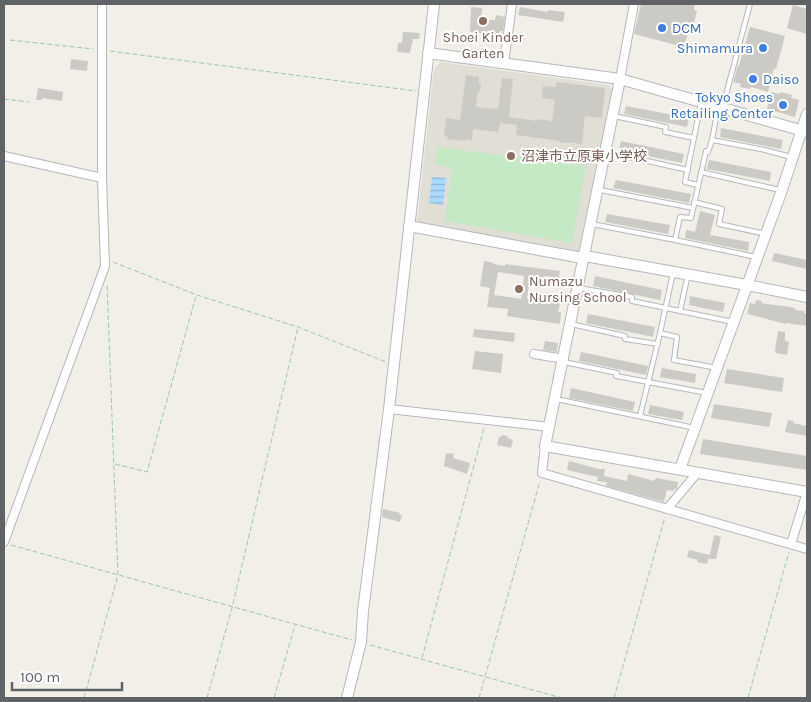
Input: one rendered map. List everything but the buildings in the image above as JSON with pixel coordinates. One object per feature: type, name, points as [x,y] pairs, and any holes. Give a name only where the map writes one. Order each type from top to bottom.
[{"type":"street","points":[[4,542],[105,262],[102,178],[102,4]]},
{"type":"street","points":[[346,698],[361,642],[363,611],[389,409],[434,4]]},
{"type":"street","points":[[504,63],[512,4]]},
{"type":"street","points":[[634,4],[542,473],[807,549]]},
{"type":"street","points":[[428,53],[620,78],[805,131]]},
{"type":"street","points":[[680,468],[793,158],[805,131],[807,114]]},
{"type":"street","points":[[4,156],[102,178]]},
{"type":"street","points":[[409,226],[577,257],[585,256],[688,274],[807,297]]},
{"type":"street","points":[[534,354],[564,361]]},
{"type":"street","points":[[389,409],[550,427]]},
{"type":"street","points":[[546,446],[680,468],[807,492],[791,544]]},
{"type":"street","points":[[667,509],[698,472]]},
{"type":"lane","points":[[675,240],[680,217],[691,218],[706,151],[708,152],[712,140],[750,4]]},
{"type":"lane","points":[[698,185],[686,182],[701,102]]},
{"type":"lane","points":[[612,115],[666,127],[665,132],[694,138]]},
{"type":"lane","points":[[712,140],[765,150],[793,158]]},
{"type":"lane","points":[[611,153],[688,170]]},
{"type":"lane","points":[[701,172],[782,190]]},
{"type":"lane","points":[[598,189],[693,208]]},
{"type":"lane","points":[[694,202],[722,209],[719,224],[766,234]]},
{"type":"lane","points":[[591,224],[757,258]]},
{"type":"lane","points":[[640,416],[674,272]]},
{"type":"lane","points":[[680,311],[688,274]]},
{"type":"lane","points":[[578,288],[632,297],[632,301],[733,322]]},
{"type":"lane","points":[[571,324],[625,336],[624,339],[658,344]]},
{"type":"lane","points":[[660,333],[677,337],[674,360],[717,368]]},
{"type":"lane","points":[[564,361],[617,373],[616,376],[707,393]]},
{"type":"lane","points":[[556,399],[695,428]]},
{"type":"path","points":[[10,40],[102,50],[424,93]]},
{"type":"path","points":[[4,99],[29,102]]},
{"type":"path","points":[[84,698],[118,575],[105,262],[197,295],[298,327],[394,366]]},
{"type":"path","points":[[114,464],[147,472],[197,295]]},
{"type":"path","points":[[207,698],[232,608],[298,327]]},
{"type":"path","points":[[422,659],[487,420]]},
{"type":"path","points":[[479,698],[542,473]]},
{"type":"path","points":[[614,698],[667,509]]},
{"type":"path","points":[[4,542],[232,608],[562,698]]},
{"type":"path","points":[[748,698],[791,544]]},
{"type":"path","points":[[274,698],[295,624]]},
{"type":"shaded area","name":"沼津市立原東小学校","points":[[440,62],[609,85],[612,89],[579,249],[576,253],[417,222],[434,69]]},
{"type":"green space","points":[[437,147],[586,166],[572,243],[445,221],[452,168],[435,164]]},
{"type":"water","points":[[432,177],[446,178],[443,205],[429,203]]},
{"type":"place","name":"Shoei Kinder Garten","points":[[483,21]]},
{"type":"place","name":"DCM","points":[[662,28]]},
{"type":"place","name":"Shimamura","points":[[763,48]]},
{"type":"place","name":"Daiso","points":[[753,79]]},
{"type":"place","name":"Tokyo Shoes Retailing Center","points":[[783,105]]},
{"type":"place","name":"沼津市立原東小学校","points":[[511,156]]},
{"type":"place","name":"Numazu Nursing School","points":[[519,289]]}]
